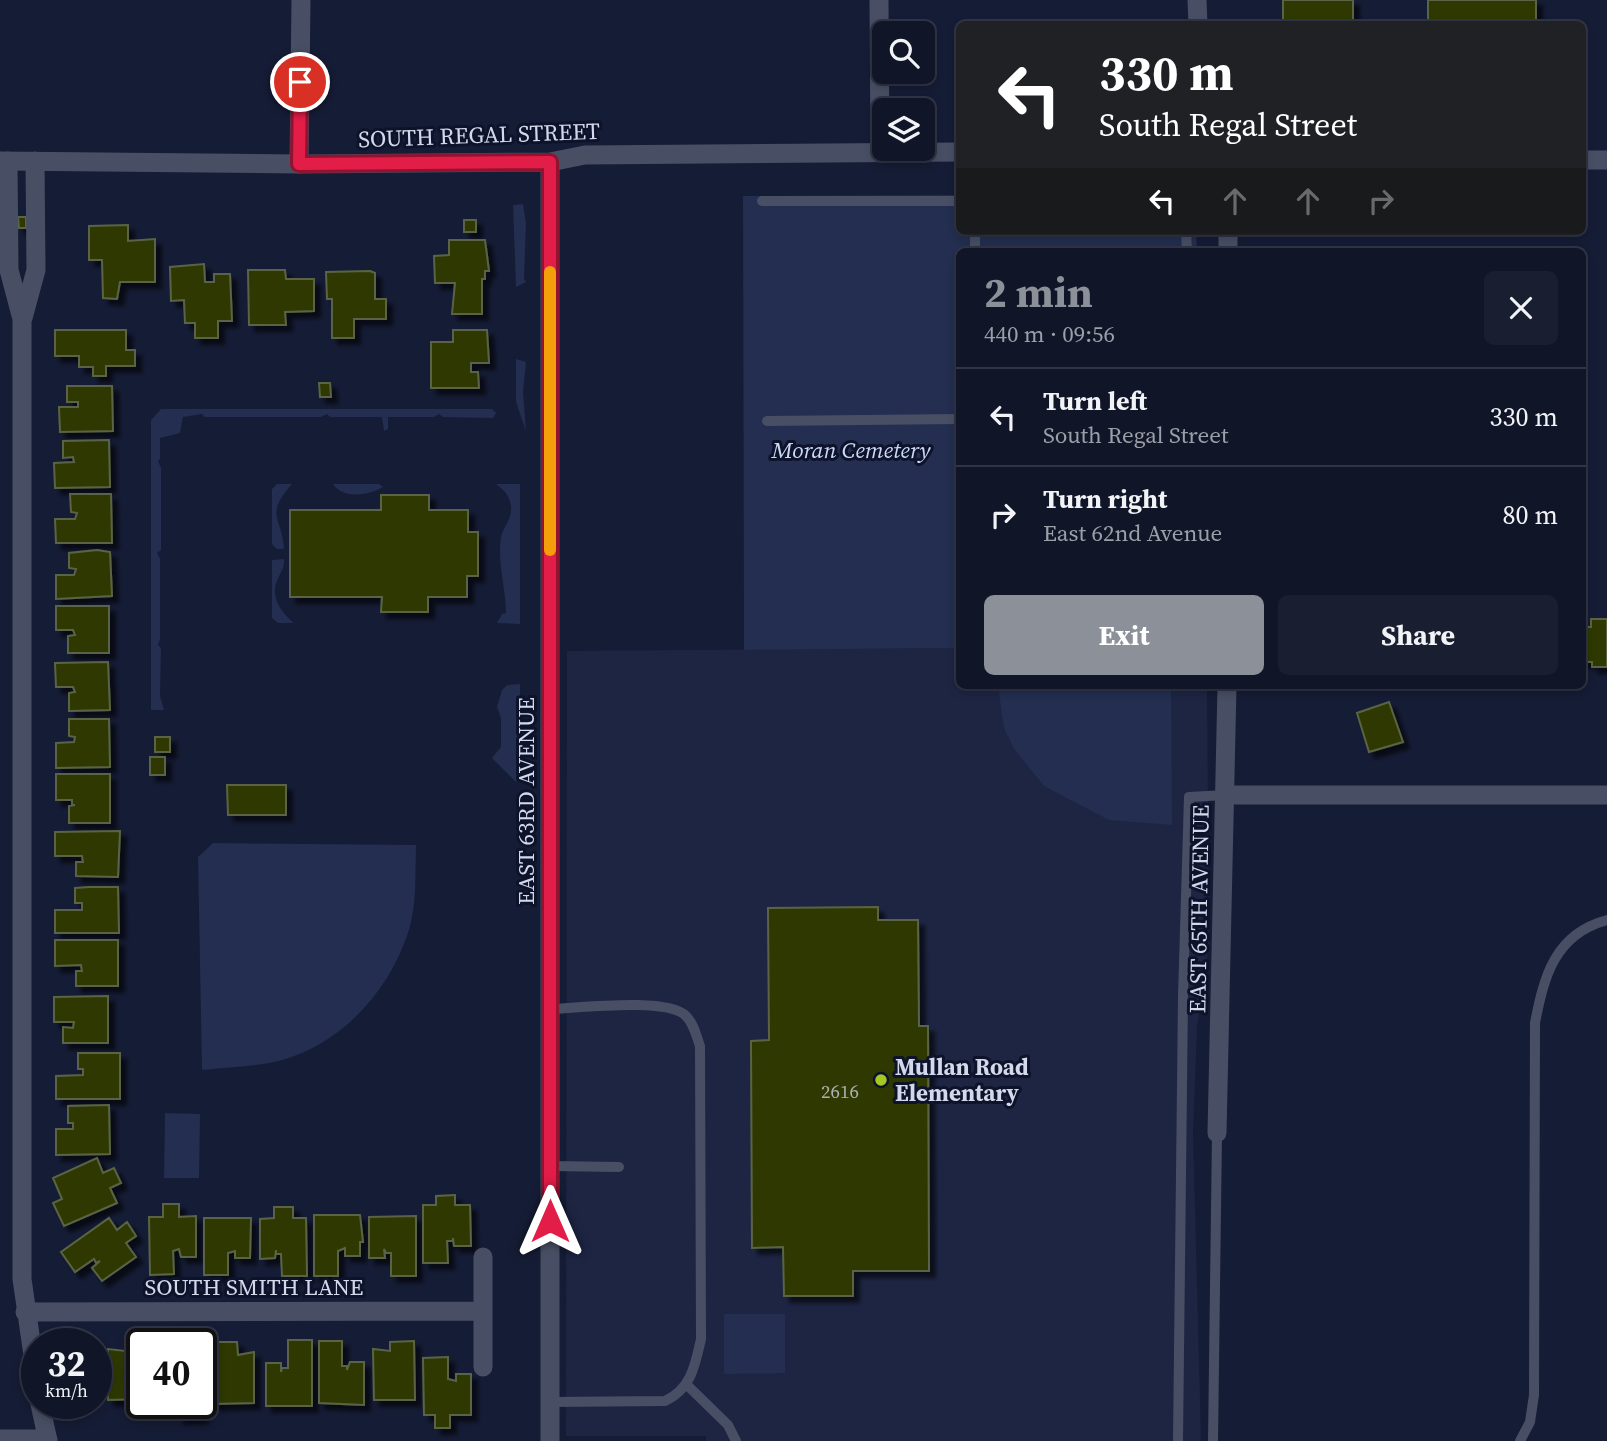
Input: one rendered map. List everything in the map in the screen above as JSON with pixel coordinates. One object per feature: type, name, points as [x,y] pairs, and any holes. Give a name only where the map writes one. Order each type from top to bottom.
[{"type":"street","points":[[299,164],[301,0]]},
{"type":"street","points":[[879,0],[880,98]]},
{"type":"street","points":[[1197,0],[1198,21]]},
{"type":"street","name":"SOUTH REGAL STREET","points":[[4,161],[299,164],[550,162],[585,155],[872,152]]},
{"type":"street","name":"SOUTH REGAL STREET","points":[[935,152],[956,152]]},
{"type":"street","points":[[1586,160],[1607,160]]},
{"type":"street","points":[[4,161],[9,270],[22,319],[22,1279],[28,1328]]},
{"type":"street","points":[[22,319],[36,270],[35,161]]},
{"type":"street","name":"EAST 63RD AVENUE","points":[[550,162],[550,1441]]},
{"type":"street","name":"EAST 65TH AVENUE","points":[[1217,1133],[1227,689]]},
{"type":"street","points":[[1226,795],[1607,795]]},
{"type":"street","points":[[482,1257],[483,1367]]},
{"type":"street","name":"SOUTH SMITH LANE","points":[[25,1312],[483,1311]]},
{"type":"street","points":[[0,1439],[48,1440],[44,1419]]},
{"type":"lane","points":[[762,201],[956,201]]},
{"type":"lane","points":[[767,421],[956,419]]},
{"type":"lane","points":[[1178,1441],[1183,996],[1189,797],[1226,795]]},
{"type":"lane","points":[[1520,1441],[1530,1422],[1534,1395],[1535,1023],[1543,980],[1556,956],[1590,924],[1607,920]]},
{"type":"lane","points":[[550,1402],[665,1401],[678,1395],[687,1385],[701,1339],[700,1046],[694,1026],[685,1014],[658,1006],[551,1009]]},
{"type":"lane","points":[[1213,1441],[1217,1133]]},
{"type":"lane","points":[[550,1166],[619,1167]]},
{"type":"lane","points":[[687,1385],[728,1426],[736,1441]]},
{"type":"shaded area","name":"Mullan Road Elementary","points":[[956,648],[956,689],[1207,689],[1209,943],[1197,1026],[1193,1133],[1201,1441],[706,1441],[706,1436],[566,1436],[567,651]]},
{"type":"green space","name":"Moran Cemetery","points":[[956,195],[956,235],[1196,235],[1197,248],[956,248],[956,648],[744,650],[743,196]]},
{"type":"green space","points":[[523,204],[526,223],[526,282],[516,287],[513,205]]},
{"type":"green space","points":[[516,359],[526,362],[523,392],[526,431],[516,402]]},
{"type":"green space","points":[[161,409],[492,409],[496,413],[493,418],[443,417],[439,414],[434,417],[388,417],[388,429],[384,431],[382,417],[330,417],[327,414],[321,417],[205,417],[202,414],[183,417],[180,433],[160,438],[158,645],[161,648],[160,696],[164,710],[151,710],[151,420]]},
{"type":"green space","points":[[277,484],[292,484],[277,510],[284,549],[277,549],[272,544],[272,489]]},
{"type":"green space","points":[[333,484],[379,484],[383,487],[356,495],[343,492]]},
{"type":"green space","points":[[496,484],[520,484],[520,624],[497,623],[502,614],[506,613],[500,546],[511,506],[506,493]]},
{"type":"green space","points":[[284,559],[275,593],[285,615],[294,623],[278,623],[272,618],[272,560]]},
{"type":"green space","points":[[520,684],[520,777],[516,782],[492,758],[501,747],[501,718],[497,707],[502,690],[507,685]]},
{"type":"green space","points":[[998,689],[1171,689],[1172,825],[1109,820],[1044,786],[1014,749],[1004,728]]},
{"type":"green space","points":[[213,843],[416,845],[412,920],[401,952],[390,973],[377,993],[344,1027],[304,1052],[263,1064],[202,1070],[198,857]]},
{"type":"green space","points":[[165,1113],[200,1114],[199,1178],[164,1178]]},
{"type":"green space","points":[[724,1314],[785,1314],[785,1373],[724,1374]]},
{"type":"building","points":[[1283,0],[1353,0],[1353,21],[1283,21]]},
{"type":"building","points":[[1428,0],[1536,0],[1536,21],[1428,21]]},
{"type":"building","points":[[18,217],[26,217],[26,228],[19,228]]},
{"type":"building","points":[[464,220],[476,220],[476,232],[464,232]]},
{"type":"building","points":[[128,225],[128,241],[155,239],[155,282],[120,282],[117,299],[103,298],[102,260],[89,260],[89,226]]},
{"type":"building","points":[[449,240],[485,240],[489,271],[485,271],[485,279],[482,279],[482,314],[452,314],[455,283],[435,283],[434,256],[449,255]]},
{"type":"building","points":[[204,264],[205,282],[214,282],[214,274],[230,274],[232,321],[218,321],[218,338],[195,338],[195,323],[185,323],[184,300],[171,301],[170,267]]},
{"type":"building","points":[[248,270],[285,270],[286,279],[314,279],[314,311],[285,312],[286,325],[249,325]]},
{"type":"building","points":[[326,272],[375,273],[375,299],[386,299],[386,319],[354,319],[354,338],[332,338],[332,299],[327,299]]},
{"type":"building","points":[[55,330],[126,330],[126,350],[135,350],[135,366],[106,366],[106,376],[93,376],[93,367],[79,367],[79,356],[55,356]]},
{"type":"building","points":[[453,330],[487,330],[489,363],[471,363],[471,372],[478,372],[479,388],[431,388],[431,342],[453,342]]},
{"type":"building","points":[[319,383],[330,383],[331,397],[320,397]]},
{"type":"building","points":[[67,386],[112,386],[113,431],[60,432],[59,407],[78,407],[78,402],[67,402]]},
{"type":"building","points":[[109,440],[110,487],[55,488],[54,463],[74,462],[73,457],[63,458],[63,441]]},
{"type":"building","points":[[70,494],[111,494],[112,543],[56,543],[55,519],[75,519],[77,513],[71,512]]},
{"type":"building","points":[[381,495],[429,495],[429,510],[468,510],[468,532],[478,532],[478,576],[467,576],[467,597],[428,597],[428,612],[381,612],[382,597],[290,597],[290,510],[381,510]]},
{"type":"building","points":[[97,550],[110,552],[112,596],[56,599],[56,575],[74,575],[76,569],[69,568],[69,553]]},
{"type":"building","points":[[56,606],[109,606],[109,653],[68,653],[68,636],[75,635],[73,630],[56,630]]},
{"type":"building","points":[[1591,619],[1607,619],[1607,667],[1592,667],[1592,662],[1586,662],[1586,627],[1591,627]]},
{"type":"building","points":[[108,662],[110,710],[69,711],[69,693],[75,692],[73,687],[56,687],[55,663]]},
{"type":"building","points":[[1389,702],[1403,742],[1369,752],[1357,713]]},
{"type":"building","points":[[69,719],[109,719],[110,767],[56,768],[56,743],[74,742],[75,737],[69,736]]},
{"type":"building","points":[[155,737],[170,737],[170,752],[155,752]]},
{"type":"building","points":[[150,757],[165,757],[165,775],[150,775]]},
{"type":"building","points":[[56,774],[110,774],[110,823],[69,823],[69,806],[75,805],[72,805],[72,800],[56,800]]},
{"type":"building","points":[[227,785],[286,785],[286,815],[228,815]]},
{"type":"building","points":[[120,831],[118,877],[76,876],[76,862],[83,862],[82,856],[55,856],[55,832]]},
{"type":"building","points":[[118,887],[119,933],[55,933],[55,910],[82,910],[82,903],[75,903],[75,888]]},
{"type":"building","points":[[878,907],[878,920],[918,920],[919,1026],[928,1026],[929,1271],[853,1271],[853,1296],[784,1296],[783,1247],[752,1248],[751,1041],[769,1040],[768,908]]},
{"type":"building","points":[[55,940],[118,940],[118,986],[76,986],[76,971],[82,971],[81,965],[55,966]]},
{"type":"building","points":[[108,996],[108,1043],[63,1043],[63,1027],[73,1028],[74,1022],[54,1022],[54,997]]},
{"type":"building","points":[[78,1053],[120,1053],[120,1099],[56,1099],[56,1076],[83,1075],[83,1069],[78,1069]]},
{"type":"building","points":[[109,1105],[110,1154],[56,1155],[56,1129],[73,1129],[73,1123],[68,1123],[68,1106]]},
{"type":"building","points":[[97,1158],[103,1173],[114,1168],[121,1183],[110,1188],[117,1203],[64,1226],[53,1203],[62,1199],[53,1178]]},
{"type":"building","points":[[455,1195],[455,1205],[470,1205],[471,1246],[454,1246],[453,1238],[453,1241],[447,1241],[448,1263],[423,1263],[423,1205],[436,1205],[436,1196]]},
{"type":"building","points":[[163,1204],[179,1204],[179,1217],[196,1216],[196,1257],[181,1257],[179,1249],[173,1251],[174,1274],[150,1275],[149,1217],[163,1217]]},
{"type":"building","points":[[274,1207],[293,1207],[293,1218],[306,1218],[307,1276],[282,1276],[281,1254],[276,1254],[276,1250],[275,1258],[260,1259],[260,1219],[274,1218]]},
{"type":"building","points":[[314,1215],[360,1215],[363,1242],[360,1242],[360,1256],[345,1256],[345,1248],[338,1251],[338,1276],[314,1276]]},
{"type":"building","points":[[416,1216],[416,1276],[391,1276],[391,1253],[386,1253],[384,1249],[385,1258],[369,1258],[369,1217]]},
{"type":"building","points":[[109,1218],[117,1230],[127,1222],[136,1236],[126,1243],[136,1257],[102,1281],[92,1268],[100,1261],[96,1263],[94,1259],[75,1272],[61,1252]]},
{"type":"building","points":[[204,1218],[251,1218],[250,1258],[235,1258],[235,1251],[228,1253],[228,1275],[204,1275]]},
{"type":"building","points":[[288,1340],[312,1340],[312,1406],[266,1406],[266,1363],[281,1363],[281,1372],[282,1368],[288,1368]]},
{"type":"building","points":[[319,1341],[342,1341],[342,1366],[347,1366],[347,1370],[350,1362],[364,1362],[364,1405],[319,1403]]},
{"type":"building","points":[[414,1341],[415,1400],[374,1400],[373,1349],[390,1351],[390,1342]]},
{"type":"building","points":[[126,1342],[126,1399],[112,1400],[112,1349],[125,1351]]},
{"type":"building","points":[[217,1342],[237,1342],[238,1355],[254,1352],[254,1403],[217,1404]]},
{"type":"building","points":[[448,1357],[448,1379],[456,1381],[456,1374],[471,1374],[471,1415],[450,1415],[450,1428],[435,1428],[435,1415],[424,1415],[423,1358]]},
{"type":"slow traffic","points":[[550,272],[550,550]]},
{"type":"place","name":"Mullan Road Elementary","points":[[881,1080]]},
{"type":"route","points":[[300,82],[299,164],[550,162],[550,1221]]}]
